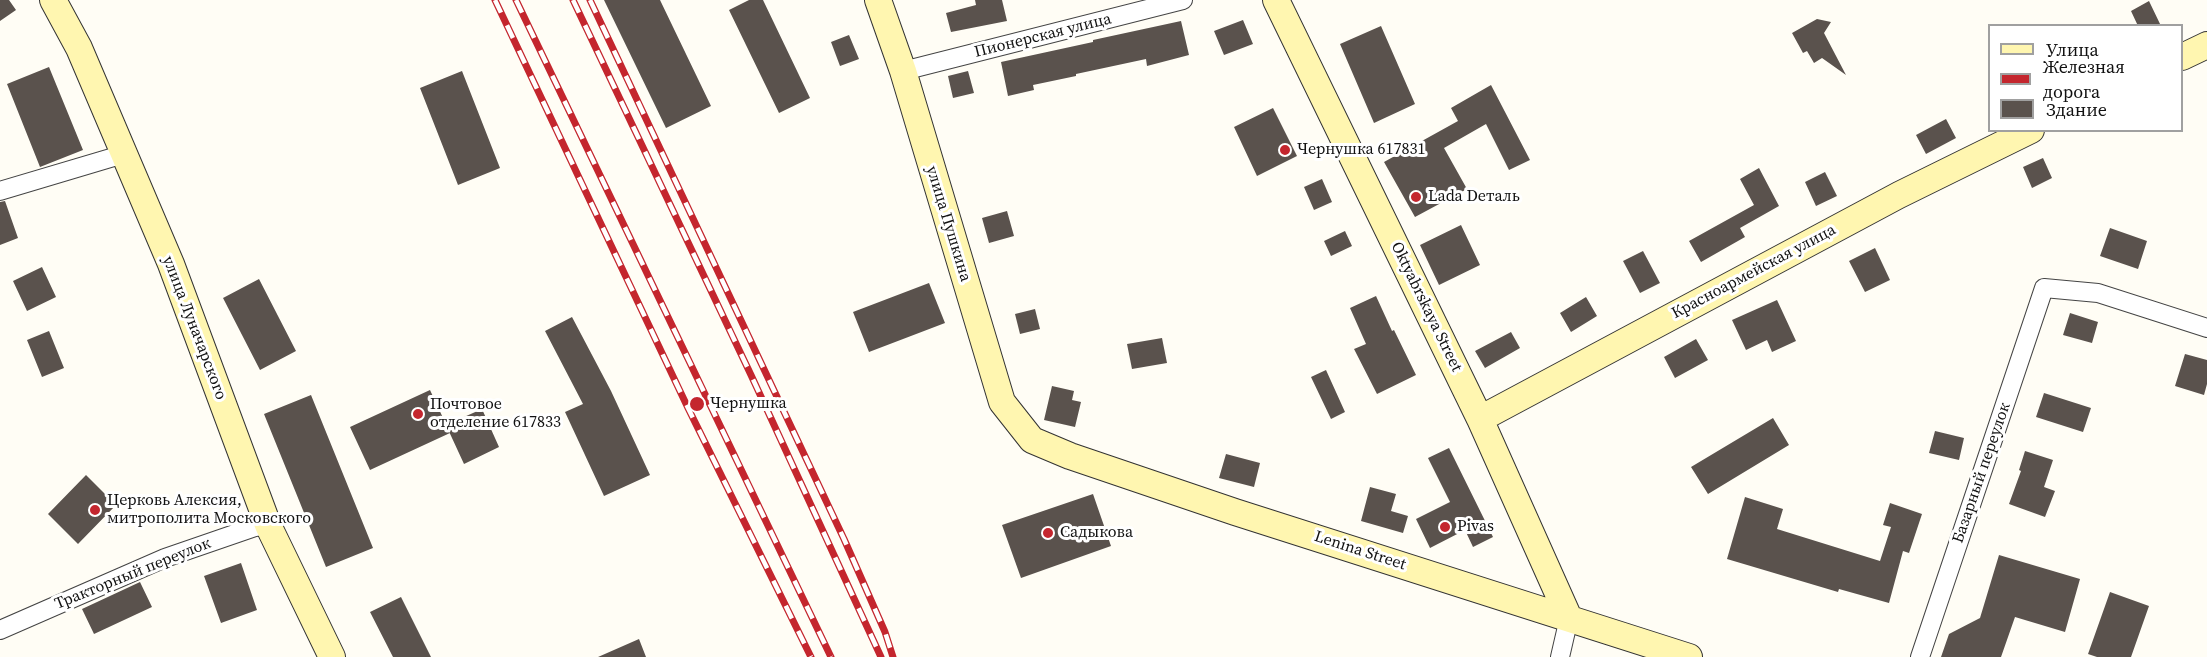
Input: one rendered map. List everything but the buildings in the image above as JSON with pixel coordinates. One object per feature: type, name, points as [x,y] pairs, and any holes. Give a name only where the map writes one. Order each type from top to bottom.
[{"type":"street","name":"улица Луначарского","points":[[53,0],[79,48],[171,264],[268,525],[332,657]]},
{"type":"street","name":"улица Пушкина","points":[[878,0],[903,71],[1002,402],[1032,440]]},
{"type":"street","name":"Пионерская улица","points":[[903,71],[1183,0]]},
{"type":"street","name":"Oktyabrskaya Street","points":[[1276,0],[1480,419],[1569,618]]},
{"type":"street","points":[[2183,56],[2207,45]]},
{"type":"street","name":"Красноармейская улица","points":[[1480,419],[1899,195],[2027,132]]},
{"type":"street","points":[[0,191],[124,154]]},
{"type":"street","name":"Базарный переулок","points":[[1920,657],[2044,288],[2098,293],[2207,328]]},
{"type":"street","name":"Lenina Street","points":[[1032,440],[1070,456],[1224,508],[1689,657]]},
{"type":"street","name":"Тракторный переулок","points":[[0,630],[165,558],[255,527],[268,525]]},
{"type":"street","points":[[1560,657],[1569,618]]},
{"type":"railway","points":[[495,0],[688,408],[811,657]]},
{"type":"railway","points":[[516,0],[831,657]]},
{"type":"railway","points":[[573,0],[751,375],[881,657]]},
{"type":"railway","points":[[590,0],[844,539],[885,632],[893,657]]},
{"type":"place","name":"Чернушка 617831","points":[[1285,150]]},
{"type":"place","name":"Lada Dеталь","points":[[1416,197]]},
{"type":"place","name":"Чернушка","points":[[697,404]]},
{"type":"place","name":"Почтовое отделение 617833","points":[[418,414]]},
{"type":"place","name":"Церковь Алексия, митрополита Московского","points":[[95,510]]},
{"type":"place","name":"Pivas","points":[[1445,527]]},
{"type":"place","name":"Садыкова","points":[[1048,533]]}]
